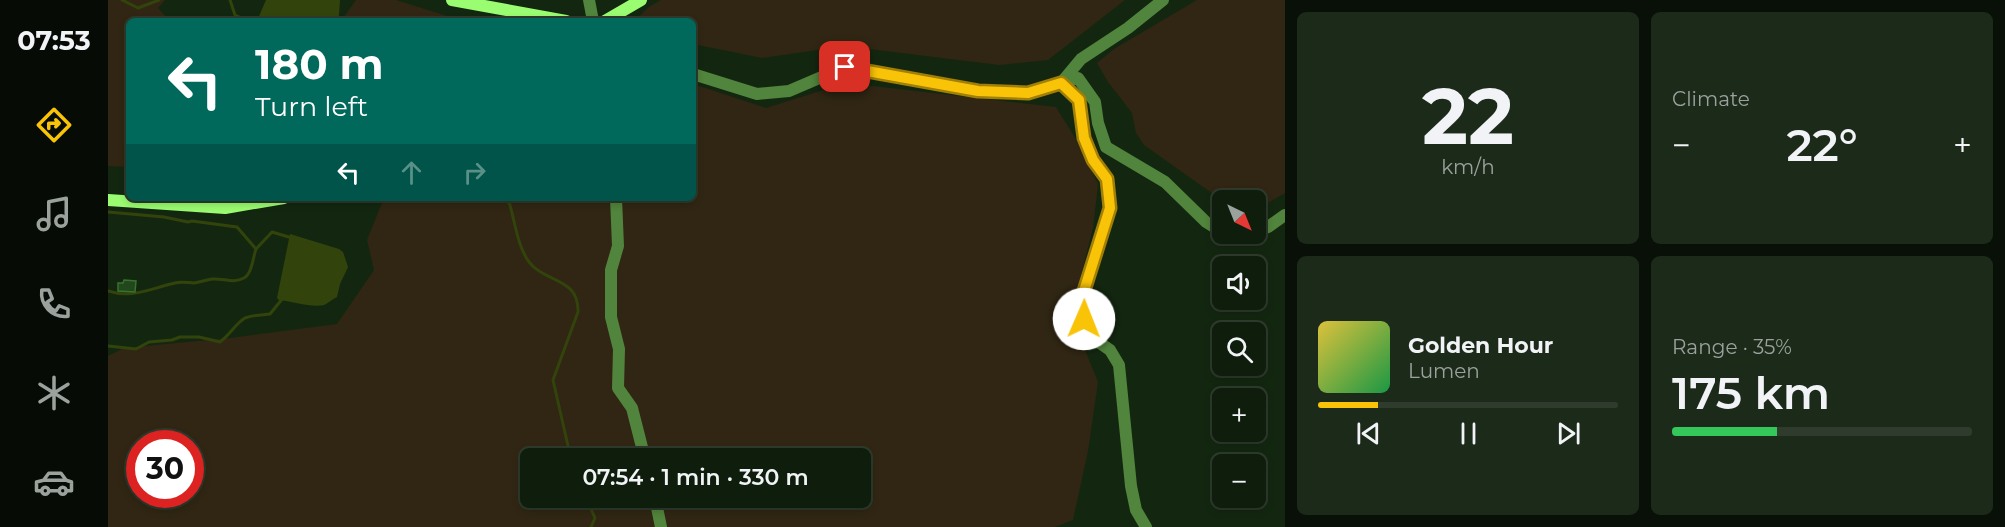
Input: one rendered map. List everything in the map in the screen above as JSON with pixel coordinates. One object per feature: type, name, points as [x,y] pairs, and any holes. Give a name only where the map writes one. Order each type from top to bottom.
[{"type":"street","points":[[452,0],[550,18]]},
{"type":"street","points":[[589,0],[592,18]]},
{"type":"street","points":[[610,18],[641,0]]},
{"type":"street","points":[[1061,83],[1081,59],[1128,28],[1163,0]]},
{"type":"street","points":[[696,75],[757,94],[789,91],[845,67],[978,91],[1028,93],[1078,78],[1095,102],[1098,123],[1106,147],[1165,182],[1212,226]]},
{"type":"street","points":[[1061,83],[1079,100],[1084,138],[1093,160],[1107,179],[1110,208],[1084,291],[1084,319],[1094,339],[1110,350],[1119,365],[1131,486],[1136,510],[1146,527]]},
{"type":"street","points":[[108,200],[225,208],[266,201]]},
{"type":"street","points":[[616,201],[618,246],[611,270],[611,317],[619,349],[618,388],[632,408],[642,448]]},
{"type":"street","points":[[1266,228],[1285,215]]},
{"type":"street","points":[[657,508],[661,527]]},
{"type":"shaded area","points":[[108,0],[165,0],[158,8],[167,18],[126,18],[126,167],[108,166]]},
{"type":"shaded area","points":[[266,0],[340,0],[339,15],[332,18],[258,18]]},
{"type":"shaded area","points":[[356,0],[396,0],[453,18],[343,18]]},
{"type":"shaded area","points":[[661,0],[1125,0],[1048,60],[999,65],[845,46],[762,58],[696,45],[696,18],[637,18]]},
{"type":"shaded area","points":[[1197,0],[1285,0],[1285,193],[1266,204],[1266,190],[1212,190],[1212,193],[1144,145],[1136,133],[1132,113],[1108,82],[1097,63],[1114,49]]},
{"type":"shaded area","points":[[846,83],[1056,107],[1074,136],[1098,184],[1093,228],[1078,287],[1079,335],[1098,382],[1088,451],[1073,520],[1055,527],[108,527],[108,356],[124,348],[230,338],[337,324],[374,270],[367,240],[383,201],[696,201],[696,85],[766,108]]},
{"type":"shaded area","points":[[290,234],[343,252],[348,267],[337,297],[324,305],[308,305],[277,298]]},
{"type":"building","points":[[124,280],[136,281],[135,292],[118,291],[118,283],[123,283]]},
{"type":"waterway","points":[[122,0],[138,8],[159,0]]},
{"type":"waterway","points":[[230,0],[235,15],[242,18]]},
{"type":"waterway","points":[[335,13],[339,18]]},
{"type":"waterway","points":[[508,201],[519,242],[529,262],[536,269],[567,286],[577,301],[578,312],[553,380],[568,448]]},
{"type":"waterway","points":[[108,212],[237,227],[256,249],[272,232],[292,238]]},
{"type":"waterway","points":[[108,291],[125,294],[142,292],[178,282],[194,283],[212,279],[240,280],[249,273],[256,249]]},
{"type":"waterway","points":[[108,346],[136,349],[149,342],[180,337],[199,337],[220,342],[245,318],[270,314],[283,298]]},
{"type":"waterway","points":[[590,508],[595,518],[591,527]]},
{"type":"route","points":[[845,67],[978,91],[1028,93],[1061,83],[1079,100],[1084,138],[1093,160],[1107,179],[1110,195],[1110,208],[1084,291],[1084,319]]}]
